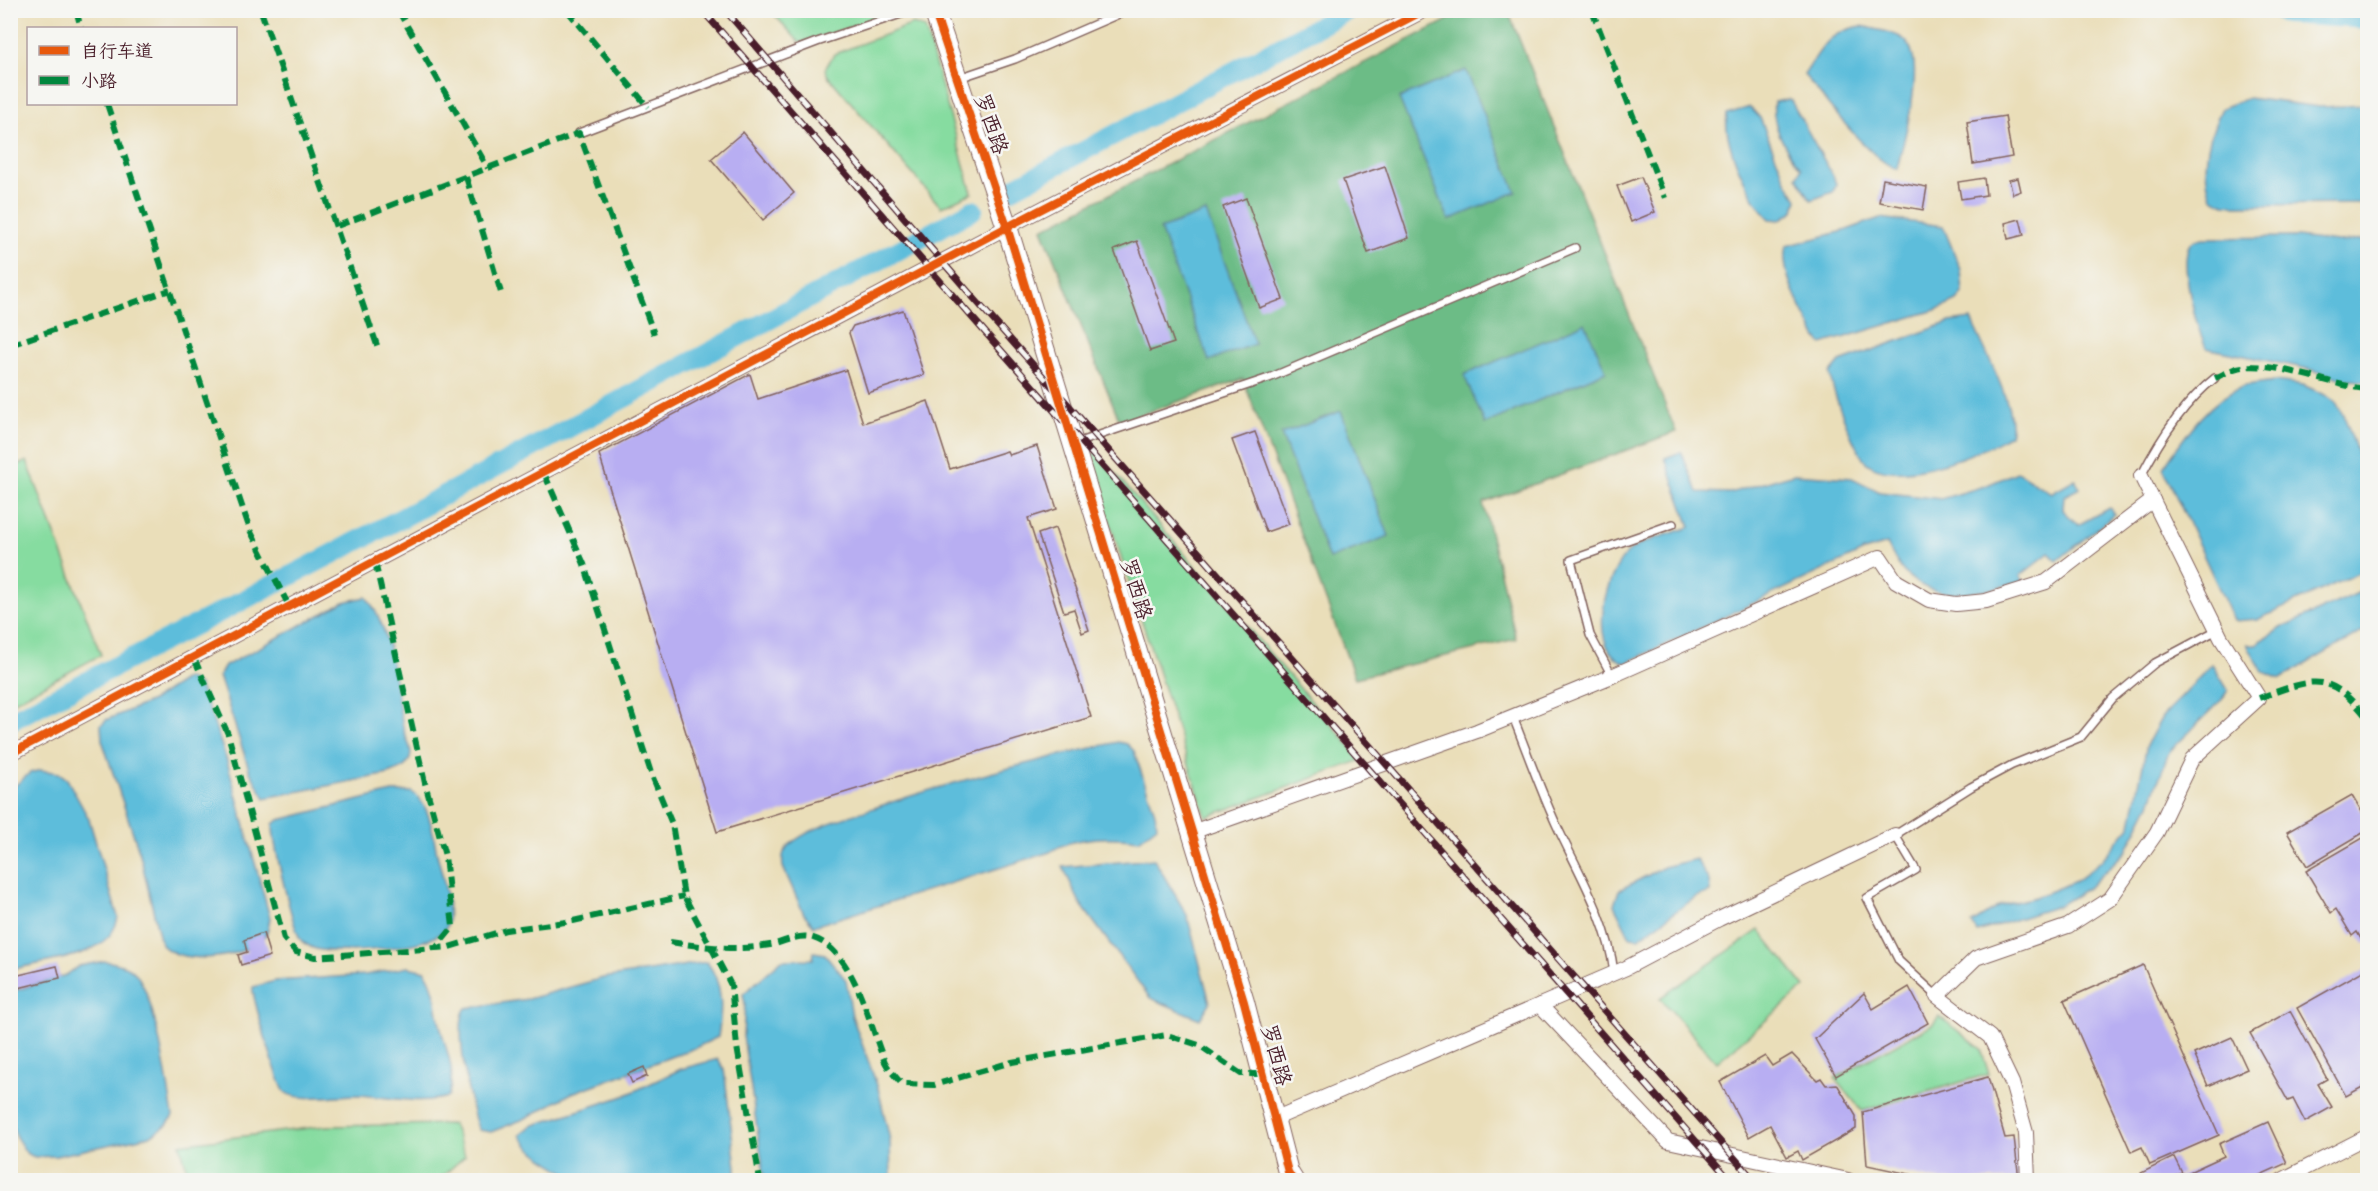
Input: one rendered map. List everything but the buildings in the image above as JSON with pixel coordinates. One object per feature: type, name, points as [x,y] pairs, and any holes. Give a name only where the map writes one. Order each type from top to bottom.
[{"type":"street","name":"罗西路","points":[[934,10],[1007,227],[1244,1002],[1288,1172],[1293,1180]]},
{"type":"street","points":[[10,754],[1007,227],[1425,10]]},
{"type":"street","points":[[2028,1180],[2026,1132],[2012,1083],[1990,1037],[1937,996],[1976,958],[2068,926],[2110,899],[2157,832],[2192,759],[2259,698],[2217,630],[2141,476]]},
{"type":"street","points":[[1192,832],[1513,717],[1612,676],[1880,557],[1896,581],[1929,600],[1956,604],[1986,601],[2046,582],[2154,500]]},
{"type":"street","points":[[1274,1119],[1614,974],[1719,919],[1895,835]]},
{"type":"street","points":[[1540,1005],[1668,1141],[1848,1180]]},
{"type":"street","points":[[2282,1180],[2367,1136]]},
{"type":"lane","points":[[579,133],[817,42],[913,10]]},
{"type":"lane","points":[[957,78],[1015,59],[1128,10]]},
{"type":"lane","points":[[1073,444],[1269,378],[1575,248]]},
{"type":"lane","points":[[2141,476],[2171,426],[2198,392],[2215,378]]},
{"type":"lane","points":[[1612,676],[1590,635],[1571,560],[1672,524]]},
{"type":"lane","points":[[1937,996],[1899,961],[1867,898],[1916,870],[1895,835],[1971,787],[2012,765],[2081,737],[2113,698],[2155,663],[2217,630]]},
{"type":"lane","points":[[1513,717],[1556,823],[1596,907],[1612,951],[1614,974]]},
{"type":"green space","points":[[771,11],[902,11],[800,43]]},
{"type":"green space","points":[[1465,11],[1508,11],[1676,432],[1483,503],[1516,639],[1355,678],[1243,379],[1120,422],[1042,229]]},
{"type":"green space","points":[[913,24],[925,28],[972,193],[941,207],[828,76],[825,69],[834,54]]},
{"type":"green space","points":[[1097,452],[1362,760],[1206,817],[1088,456]]},
{"type":"green space","points":[[27,461],[101,655],[11,703],[11,468]]},
{"type":"green space","points":[[1759,930],[1805,987],[1717,1062],[1660,998]]},
{"type":"green space","points":[[1939,1016],[1981,1049],[1989,1074],[1862,1111],[1835,1078],[1933,1024]]},
{"type":"green space","points":[[453,1124],[465,1156],[438,1180],[190,1180],[180,1144],[325,1126]]},
{"type":"water","points":[[1861,26],[1902,38],[1910,47],[1914,62],[1909,120],[1897,169],[1874,154],[1861,141],[1804,75],[1826,43],[1840,33]]},
{"type":"water","points":[[1466,70],[1516,192],[1449,220],[1399,98]]},
{"type":"water","points":[[2248,98],[2320,107],[2367,105],[2367,204],[2235,205],[2225,204],[2212,198],[2208,187],[2206,164],[2213,129],[2222,108]]},
{"type":"water","points":[[1790,99],[1836,185],[1833,192],[1811,200],[1797,177],[1801,168],[1785,146],[1775,120],[1774,102]]},
{"type":"water","points":[[1750,107],[1760,118],[1786,181],[1797,199],[1794,211],[1780,220],[1770,219],[1754,198],[1739,170],[1729,140],[1727,114]]},
{"type":"water","points":[[1206,212],[1255,344],[1209,361],[1160,229]]},
{"type":"water","points":[[1880,218],[1943,226],[1961,270],[1963,293],[1957,301],[1942,308],[1822,344],[1816,337],[1789,281],[1786,269],[1786,246],[1844,231]]},
{"type":"water","points":[[2296,237],[2338,242],[2367,240],[2367,382],[2343,379],[2309,369],[2206,348],[2198,326],[2187,279],[2187,253],[2190,244],[2203,238]]},
{"type":"water","points":[[1971,319],[2004,394],[2009,410],[2010,435],[1980,450],[1939,465],[1898,471],[1880,469],[1867,463],[1856,447],[1845,421],[1830,374],[1840,362],[1950,322]]},
{"type":"water","points":[[1585,323],[1606,371],[1485,424],[1464,375]]},
{"type":"water","points":[[2275,381],[2303,385],[2323,394],[2336,402],[2346,421],[2367,480],[2367,569],[2259,619],[2234,621],[2163,468],[2197,422],[2218,401],[2242,387]]},
{"type":"water","points":[[1341,411],[1389,536],[1329,559],[1281,434]]},
{"type":"water","points":[[1681,452],[1698,492],[1730,493],[1794,474],[1852,478],[1880,492],[1941,499],[1985,486],[2017,472],[2051,493],[2075,479],[2080,488],[2064,496],[2063,510],[2078,525],[2109,508],[2115,514],[2057,561],[2049,553],[2020,576],[2024,581],[1977,592],[1946,593],[1931,590],[1917,583],[1901,569],[1887,544],[1864,551],[1626,663],[1613,655],[1606,643],[1603,609],[1607,591],[1621,560],[1630,551],[1650,540],[1690,527],[1665,458]]},
{"type":"water","points":[[2367,589],[2367,629],[2280,679],[2263,672],[2247,644],[2256,644],[2285,626]]},
{"type":"water","points":[[366,597],[375,611],[388,643],[404,731],[411,751],[409,761],[402,768],[389,774],[265,798],[250,772],[219,676],[225,666],[344,602]]},
{"type":"water","points":[[2212,664],[2228,690],[2221,701],[2169,752],[2149,806],[2126,851],[2088,888],[2058,906],[1977,932],[1972,923],[1999,906],[2036,897],[2076,881],[2101,861],[2131,825],[2147,744],[2162,717]]},
{"type":"water","points":[[187,678],[199,685],[207,703],[227,761],[270,918],[265,936],[256,944],[229,955],[198,958],[183,956],[170,951],[161,944],[140,854],[102,740],[101,725],[106,720],[152,701]]},
{"type":"water","points":[[1118,742],[1127,744],[1134,751],[1155,813],[1157,826],[1139,840],[1093,838],[1081,840],[1050,852],[814,926],[804,914],[783,867],[783,859],[788,846],[807,833],[845,818],[939,788],[1028,763]]},
{"type":"water","points":[[40,770],[59,773],[67,779],[89,819],[118,917],[113,931],[103,942],[90,950],[75,956],[11,970],[11,789],[30,773]]},
{"type":"water","points":[[392,792],[412,792],[427,811],[446,890],[449,910],[447,926],[440,934],[407,945],[344,951],[328,951],[310,947],[301,940],[293,920],[279,865],[273,824],[279,820]]},
{"type":"water","points":[[1154,859],[1187,915],[1210,1003],[1200,1019],[1150,998],[1080,903],[1063,867]]},
{"type":"water","points":[[1696,859],[1709,881],[1710,892],[1696,897],[1639,938],[1630,937],[1614,905],[1619,890],[1664,867]]},
{"type":"water","points":[[814,952],[825,954],[846,980],[852,1016],[878,1088],[890,1140],[891,1180],[765,1180],[743,1036],[745,1003],[743,994],[782,960],[813,959]]},
{"type":"water","points":[[105,961],[128,968],[135,973],[142,984],[149,1000],[160,1041],[173,1116],[167,1125],[150,1136],[56,1156],[35,1157],[27,1154],[16,1137],[11,1120],[10,992],[66,975],[79,966]]},
{"type":"water","points":[[707,962],[713,971],[719,989],[718,1037],[695,1048],[572,1093],[524,1119],[491,1132],[479,1130],[471,1106],[464,1068],[461,1030],[462,1016],[466,1008],[528,999],[603,978]]},
{"type":"water","points":[[408,967],[425,971],[436,999],[452,1079],[448,1097],[426,1100],[359,1095],[309,1098],[285,1092],[266,1040],[253,987],[275,981],[365,975]]},
{"type":"water","points":[[718,1059],[724,1069],[736,1167],[736,1174],[729,1180],[576,1180],[538,1155],[520,1135],[531,1126],[624,1096],[681,1069]]},
{"type":"waterway","points":[[1012,189],[1349,10]]},
{"type":"waterway","points":[[2280,10],[2286,14],[2368,19]]},
{"type":"waterway","points":[[10,721],[400,519],[973,210]]},
{"type":"railway","points":[[702,10],[1730,1180]]},
{"type":"railway","points":[[725,10],[972,296],[1754,1180]]},
{"type":"marked path","points":[[76,10],[81,27]]},
{"type":"marked path","points":[[398,10],[488,168]]},
{"type":"marked path","points":[[567,10],[648,107]]},
{"type":"marked path","points":[[1592,10],[1665,198]]},
{"type":"marked path","points":[[261,11],[379,351]]},
{"type":"marked path","points":[[107,105],[250,530],[290,608]]},
{"type":"marked path","points":[[337,226],[579,133],[654,334]]},
{"type":"marked path","points":[[466,177],[502,296]]},
{"type":"marked path","points":[[10,345],[170,290]]},
{"type":"marked path","points":[[2215,378],[2237,368],[2268,367],[2368,389]]},
{"type":"marked path","points":[[544,473],[584,564],[651,773],[672,824],[684,896],[731,985],[737,1047],[760,1180]]},
{"type":"marked path","points":[[375,562],[425,783],[445,856],[453,927],[436,948]]},
{"type":"marked path","points":[[194,658],[228,734],[284,939],[296,952],[315,957],[449,947],[506,930],[573,921],[684,896]]},
{"type":"marked path","points":[[2259,698],[2294,686],[2320,683],[2342,692],[2368,719]]},
{"type":"marked path","points":[[670,942],[708,947],[745,948],[770,945],[805,936],[825,944],[838,956],[849,972],[885,1062],[902,1084],[934,1085],[1012,1062],[1167,1035],[1199,1045],[1241,1074],[1262,1074]]},
{"type":"cycle path","points":[[934,10],[1007,227],[1244,1002],[1288,1172],[1293,1180]]},
{"type":"cycle path","points":[[10,754],[1007,227],[1425,10]]}]
